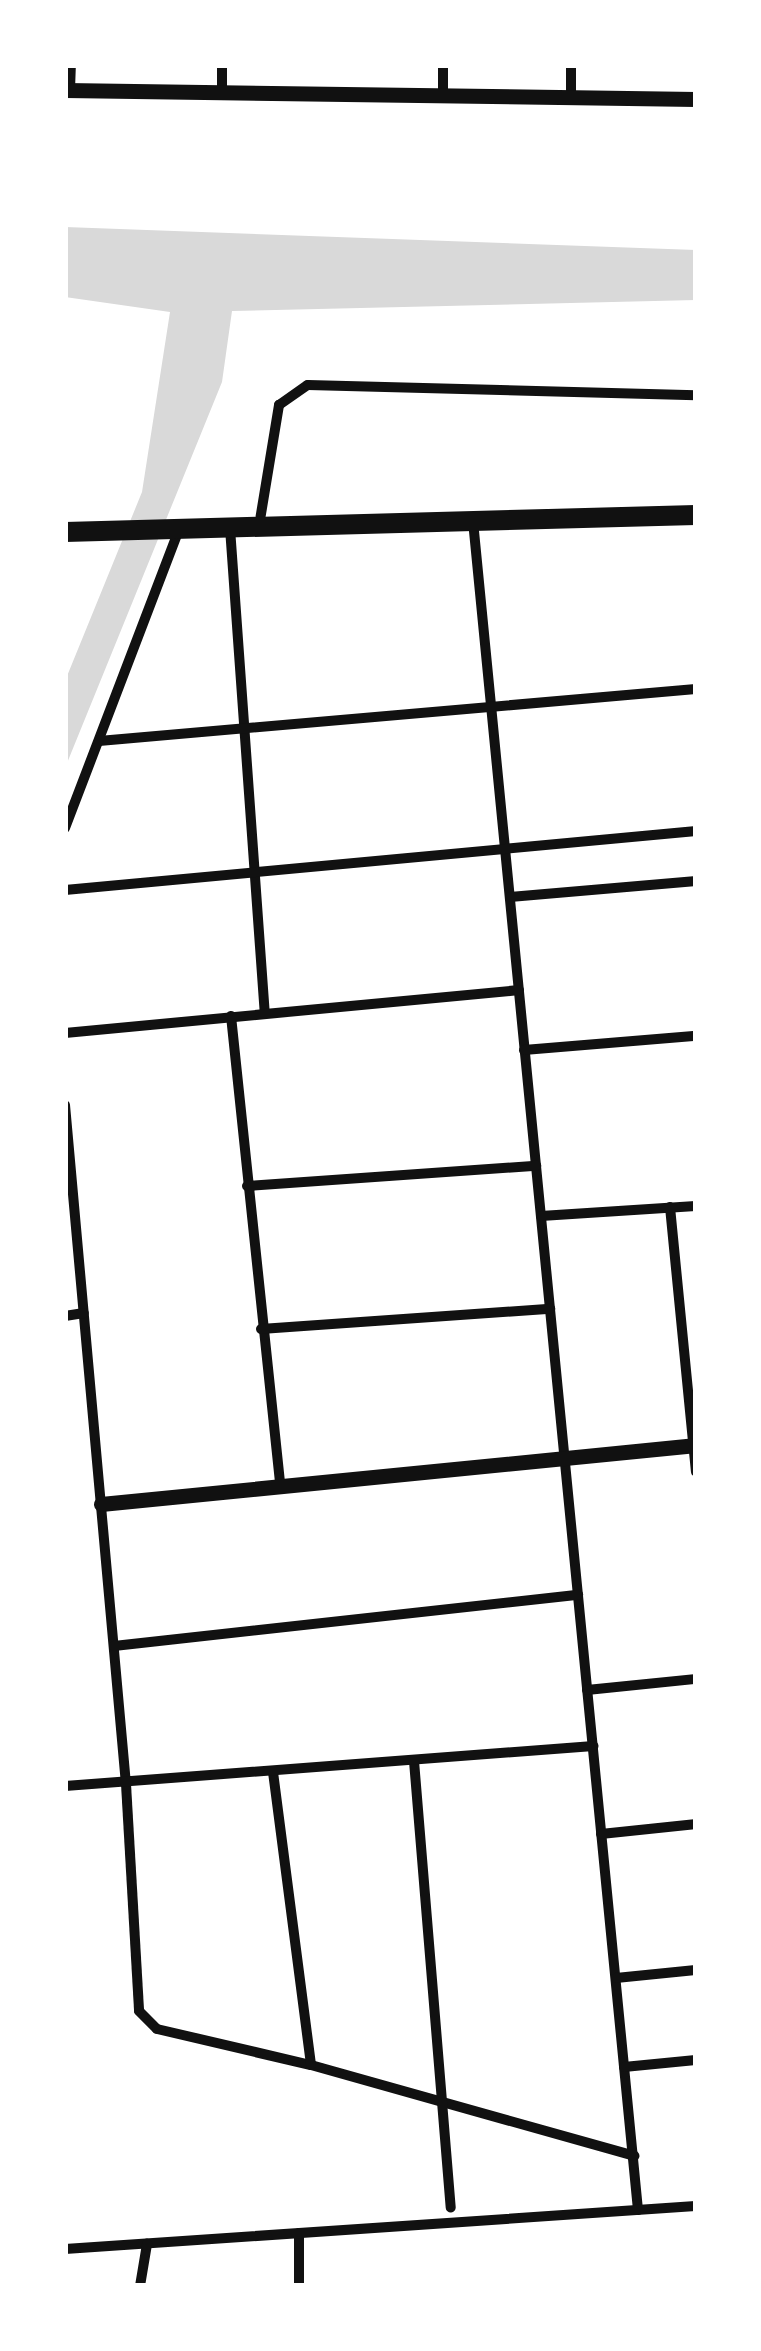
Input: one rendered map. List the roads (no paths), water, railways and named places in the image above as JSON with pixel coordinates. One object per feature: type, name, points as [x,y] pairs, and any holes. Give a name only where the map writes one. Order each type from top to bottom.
[{"type":"main road","points":[[65,532],[696,515]]},
{"type":"street","points":[[71,65],[68,90],[696,99]]},
{"type":"street","points":[[222,65],[222,92]]},
{"type":"street","points":[[443,65],[443,96]]},
{"type":"street","points":[[570,65],[571,98]]},
{"type":"street","points":[[259,527],[279,404],[290,391],[308,384],[696,395]]},
{"type":"street","points":[[473,521],[638,2210]]},
{"type":"street","points":[[230,528],[265,1013]]},
{"type":"street","points":[[65,828],[179,529]]},
{"type":"street","points":[[98,741],[696,688]]},
{"type":"street","points":[[65,890],[696,830]]},
{"type":"street","points":[[510,897],[696,880]]},
{"type":"street","points":[[65,1032],[518,990]]},
{"type":"street","points":[[230,1016],[280,1486]]},
{"type":"street","points":[[524,1050],[696,1036]]},
{"type":"street","points":[[65,1105],[126,1784],[140,2011],[157,2029],[311,2064],[634,2156]]},
{"type":"street","points":[[247,1186],[536,1166]]},
{"type":"street","points":[[541,1216],[696,1206]]},
{"type":"street","points":[[670,1207],[696,1472]]},
{"type":"street","points":[[262,1328],[550,1309]]},
{"type":"street","points":[[65,1316],[84,1314]]},
{"type":"street","points":[[101,1504],[695,1445]]},
{"type":"street","points":[[114,1646],[578,1596]]},
{"type":"street","points":[[587,1690],[696,1679]]},
{"type":"street","points":[[65,1786],[593,1746]]},
{"type":"street","points":[[414,1760],[451,2207]]},
{"type":"street","points":[[273,1772],[311,2064]]},
{"type":"street","points":[[601,1834],[696,1824]]},
{"type":"street","points":[[616,1978],[696,1970]]},
{"type":"street","points":[[624,2067],[696,2060]]},
{"type":"street","points":[[65,2250],[696,2206]]},
{"type":"street","points":[[299,2233],[300,2286]]},
{"type":"street","points":[[140,2286],[147,2244]]}]
